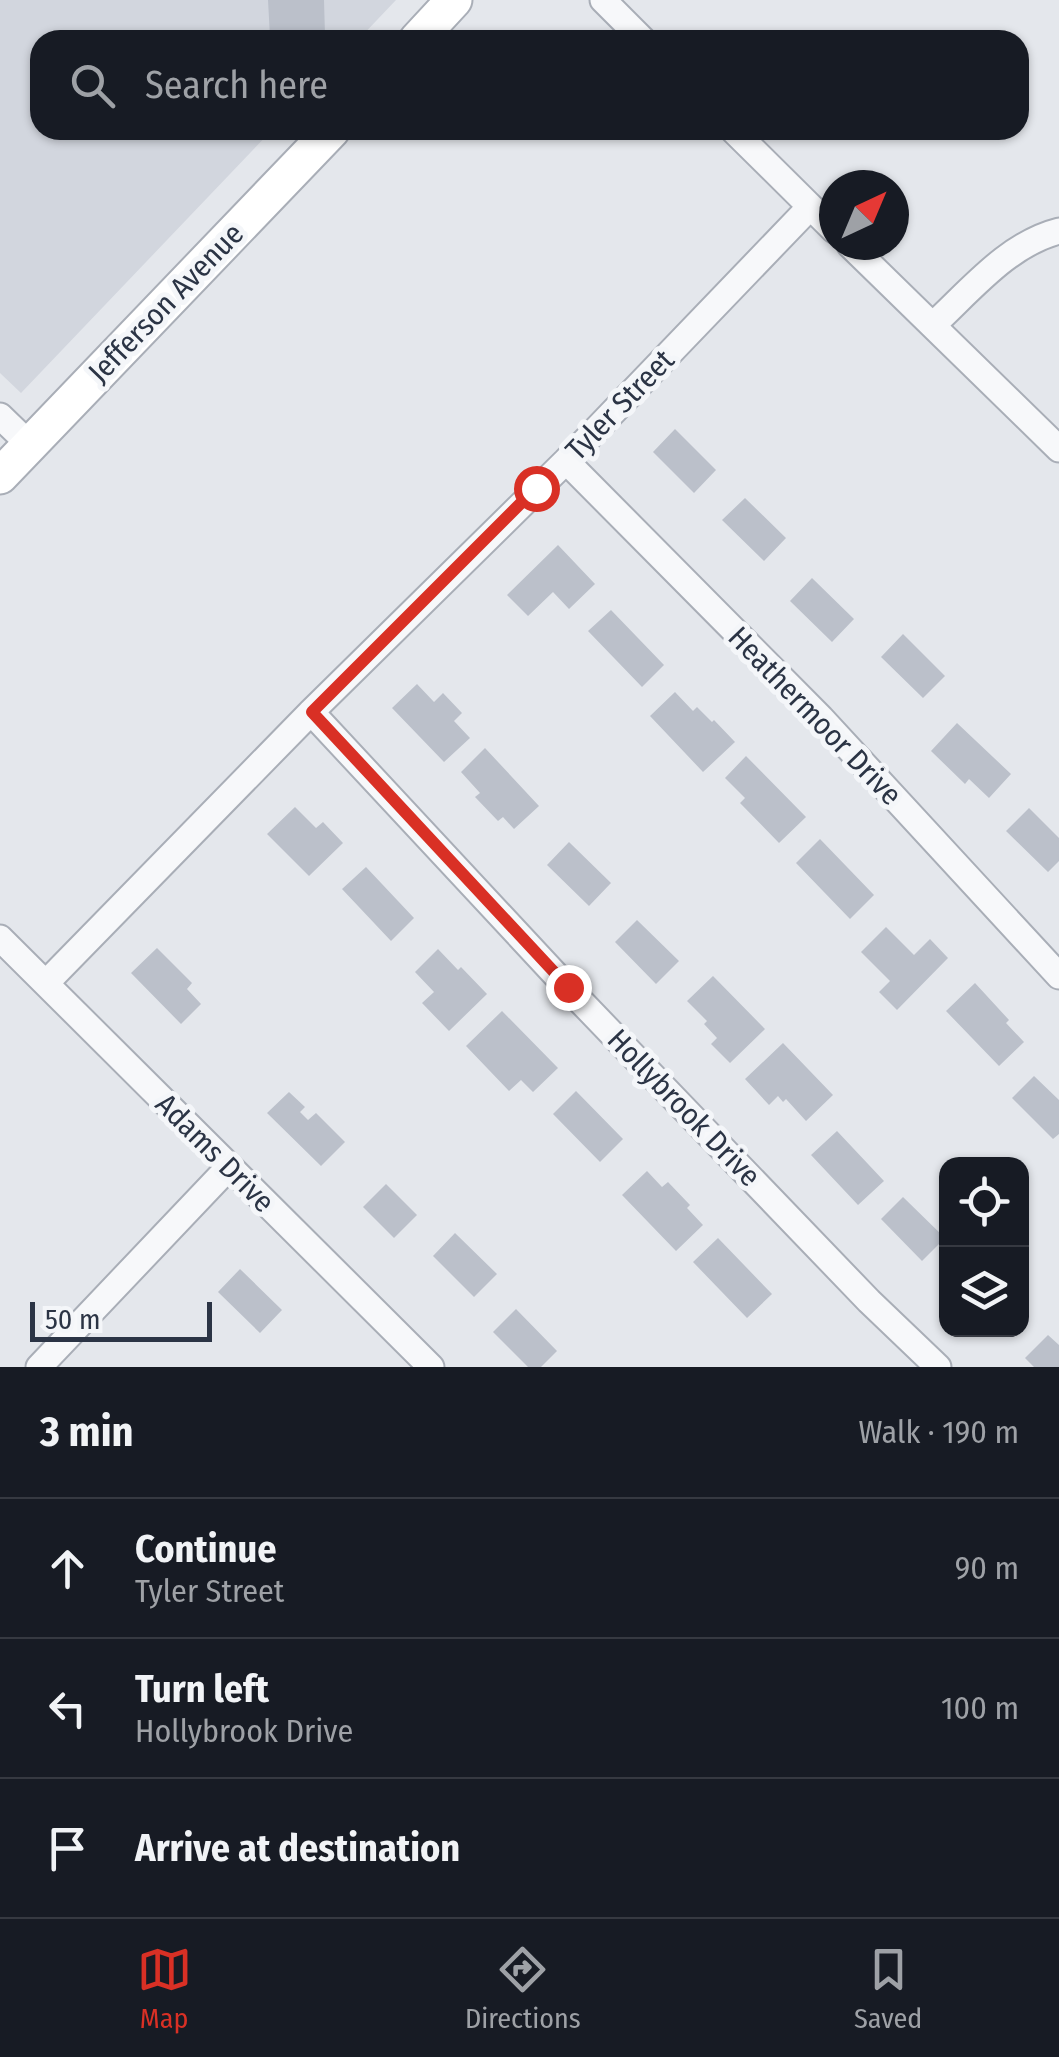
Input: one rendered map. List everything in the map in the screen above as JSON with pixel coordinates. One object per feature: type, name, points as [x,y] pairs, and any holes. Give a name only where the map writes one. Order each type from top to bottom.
[{"type":"street","points":[[426,30],[454,0]]},
{"type":"street","points":[[603,0],[633,30]]},
{"type":"street","name":"Jefferson Avenue","points":[[0,476],[322,140]]},
{"type":"street","points":[[743,140],[819,215]]},
{"type":"street","name":"Tyler Street","points":[[46,983],[566,461],[810,206]]},
{"type":"street","points":[[933,325],[1004,258],[1059,231]]},
{"type":"street","points":[[866,260],[1059,448]]},
{"type":"street","points":[[0,416],[30,445]]},
{"type":"street","name":"Heathermoor Drive","points":[[566,461],[821,718],[1059,976]]},
{"type":"street","name":"Hollybrook Drive","points":[[312,712],[581,1001],[869,1301],[938,1367]]},
{"type":"street","name":"Adams Drive","points":[[0,938],[431,1367]]},
{"type":"street","points":[[39,1367],[229,1167]]},
{"type":"shaded area","points":[[0,0],[396,0],[368,30],[30,30],[30,140],[262,140],[21,393],[0,373]]},
{"type":"building","points":[[268,0],[324,0],[325,30],[270,30]]},
{"type":"building","points":[[675,429],[716,470],[694,493],[653,452]]},
{"type":"building","points":[[745,498],[786,538],[764,561],[722,520]]},
{"type":"building","points":[[558,545],[595,584],[569,609],[553,592],[528,616],[507,595]]},
{"type":"building","points":[[812,578],[854,619],[832,642],[790,601]]},
{"type":"building","points":[[611,610],[664,665],[642,687],[588,631]]},
{"type":"building","points":[[903,634],[945,676],[923,698],[881,657]]},
{"type":"building","points":[[417,684],[434,702],[443,693],[462,713],[454,721],[470,738],[444,762],[392,708]]},
{"type":"building","points":[[675,692],[693,711],[697,707],[714,720],[735,742],[703,772],[650,716]]},
{"type":"building","points":[[957,723],[1011,774],[989,798],[969,779],[965,784],[931,751]]},
{"type":"building","points":[[485,748],[539,806],[514,829],[503,817],[498,821],[475,797],[480,793],[461,772]]},
{"type":"building","points":[[746,756],[806,817],[779,843],[740,803],[745,798],[725,778]]},
{"type":"building","points":[[295,807],[316,828],[323,822],[343,843],[309,876],[267,834]]},
{"type":"building","points":[[1029,808],[1059,838],[1059,861],[1048,872],[1006,831]]},
{"type":"building","points":[[820,839],[874,895],[850,919],[796,863]]},
{"type":"building","points":[[569,842],[611,883],[589,906],[547,865]]},
{"type":"building","points":[[366,867],[414,918],[391,941],[342,889]]},
{"type":"building","points":[[637,920],[679,961],[656,984],[615,942]]},
{"type":"building","points":[[886,927],[914,955],[930,939],[948,958],[897,1010],[879,992],[890,981],[861,952]]},
{"type":"building","points":[[157,948],[192,983],[187,989],[201,1004],[181,1024],[131,973]]},
{"type":"building","points":[[438,949],[487,994],[449,1031],[422,1003],[434,992],[415,972]]},
{"type":"building","points":[[713,976],[765,1029],[730,1063],[711,1044],[717,1038],[704,1024],[707,1021],[687,1001]]},
{"type":"building","points":[[975,983],[1024,1042],[999,1066],[946,1011]]},
{"type":"building","points":[[502,1011],[558,1068],[533,1092],[521,1080],[509,1091],[466,1046]]},
{"type":"building","points":[[783,1043],[833,1095],[806,1121],[786,1099],[783,1102],[778,1096],[769,1105],[745,1079]]},
{"type":"building","points":[[1034,1076],[1059,1100],[1059,1134],[1053,1139],[1012,1098]]},
{"type":"building","points":[[576,1091],[623,1139],[600,1162],[553,1114]]},
{"type":"building","points":[[289,1092],[305,1107],[300,1112],[308,1120],[316,1113],[345,1142],[321,1166],[267,1113]]},
{"type":"building","points":[[837,1131],[884,1181],[858,1205],[811,1155]]},
{"type":"building","points":[[647,1171],[662,1187],[668,1182],[703,1225],[676,1251],[622,1195]]},
{"type":"building","points":[[386,1184],[417,1215],[394,1238],[363,1207]]},
{"type":"building","points":[[903,1197],[939,1232],[939,1244],[922,1261],[881,1219]]},
{"type":"building","points":[[455,1233],[497,1274],[474,1297],[433,1256]]},
{"type":"building","points":[[718,1238],[772,1294],[747,1318],[693,1262]]},
{"type":"building","points":[[240,1269],[282,1310],[260,1333],[218,1292]]},
{"type":"building","points":[[516,1309],[557,1351],[541,1367],[528,1367],[493,1332]]},
{"type":"building","points":[[1048,1335],[1059,1345],[1059,1367],[1034,1367],[1025,1358]]},
{"type":"route","points":[[536,488],[312,712],[568,987]]}]
